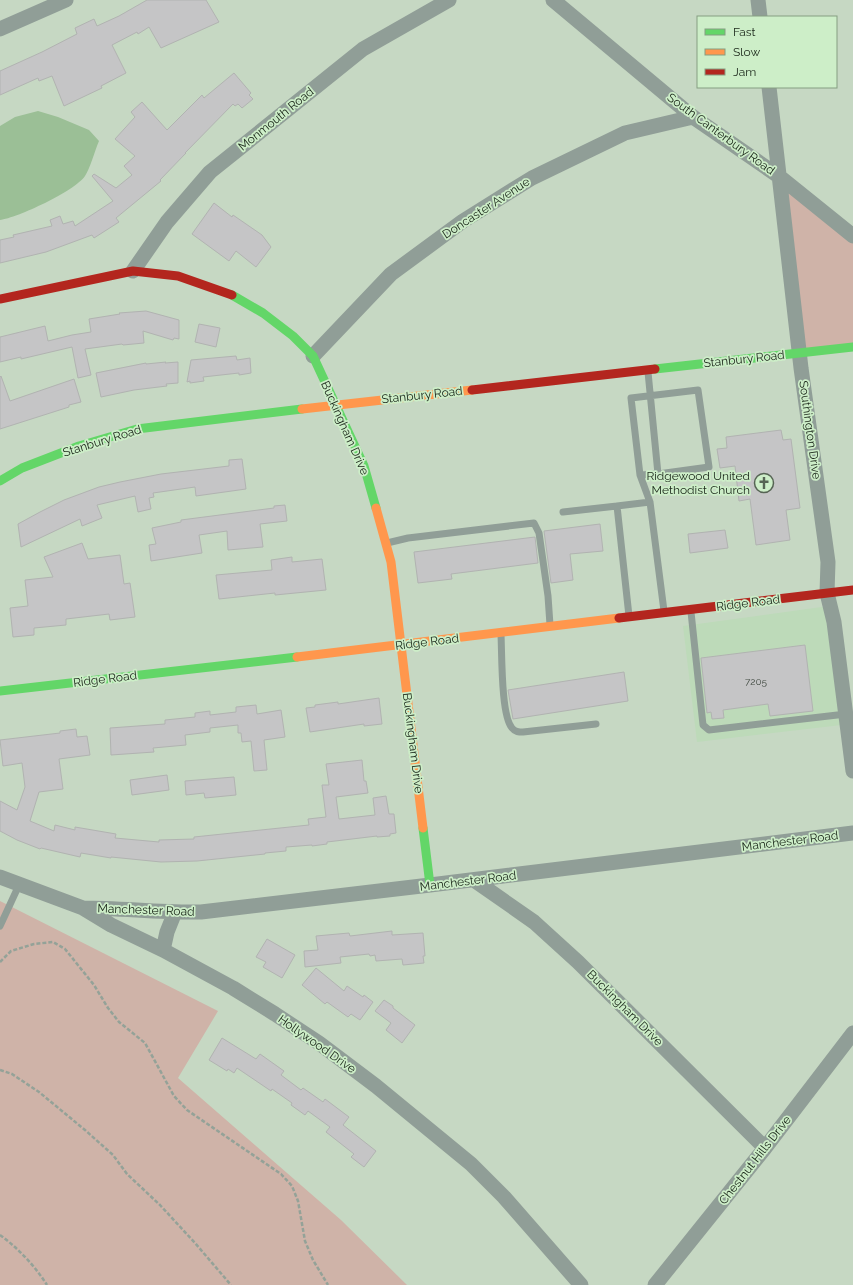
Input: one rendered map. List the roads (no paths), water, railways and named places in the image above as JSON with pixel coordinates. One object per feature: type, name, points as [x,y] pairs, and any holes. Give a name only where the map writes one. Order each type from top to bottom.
[{"type":"street","points":[[0,29],[66,0]]},
{"type":"street","name":"Monmouth Road","points":[[133,271],[167,222],[210,172],[363,49],[449,0]]},
{"type":"street","points":[[758,0],[760,16]]},
{"type":"street","name":"South Canterbury Road","points":[[558,2],[693,117],[780,177],[853,236]]},
{"type":"street","name":"Southington Drive","points":[[769,88],[800,352],[828,562],[827,593],[834,622],[853,771]]},
{"type":"street","name":"Doncaster Avenue","points":[[313,356],[391,274],[463,221],[532,178],[625,133],[693,117]]},
{"type":"street","name":"Buckingham Drive","points":[[0,299],[133,271],[178,276],[230,294],[263,313],[293,336],[313,356],[364,466],[390,562],[430,886]]},
{"type":"street","name":"Stanbury Road","points":[[0,482],[22,468],[72,449],[136,429],[853,347]]},
{"type":"street","name":"Ridge Road","points":[[0,691],[401,646],[853,590]]},
{"type":"street","name":"Manchester Road","points":[[83,908],[201,912],[430,886],[853,833]]},
{"type":"street","name":"Hollywood Drive","points":[[0,877],[83,908],[111,925],[163,950],[233,988],[319,1043],[376,1086],[471,1164],[504,1197],[581,1285]]},
{"type":"street","name":"Buckingham Drive","points":[[474,880],[534,922],[578,962],[765,1148]]},
{"type":"street","points":[[163,950],[167,932],[175,912]]},
{"type":"street","name":"Chestnut Hills Drive","points":[[655,1285],[765,1148],[853,1033]]},
{"type":"lane","points":[[647,370],[651,395],[658,474]]},
{"type":"lane","points":[[640,475],[709,467],[698,390],[631,398],[640,475],[650,502],[664,613]]},
{"type":"lane","points":[[563,512],[650,502]]},
{"type":"lane","points":[[617,506],[629,617]]},
{"type":"lane","points":[[385,544],[408,538],[534,523],[539,533],[551,627]]},
{"type":"lane","points":[[690,610],[703,725],[708,730],[846,714]]},
{"type":"lane","points":[[501,633],[502,678],[505,702],[509,722],[512,728],[517,732],[523,732],[596,724]]},
{"type":"lane","points":[[0,926],[19,885]]},
{"type":"place","name":"Ridgewood United Methodist Church","points":[[764,483]]}]
